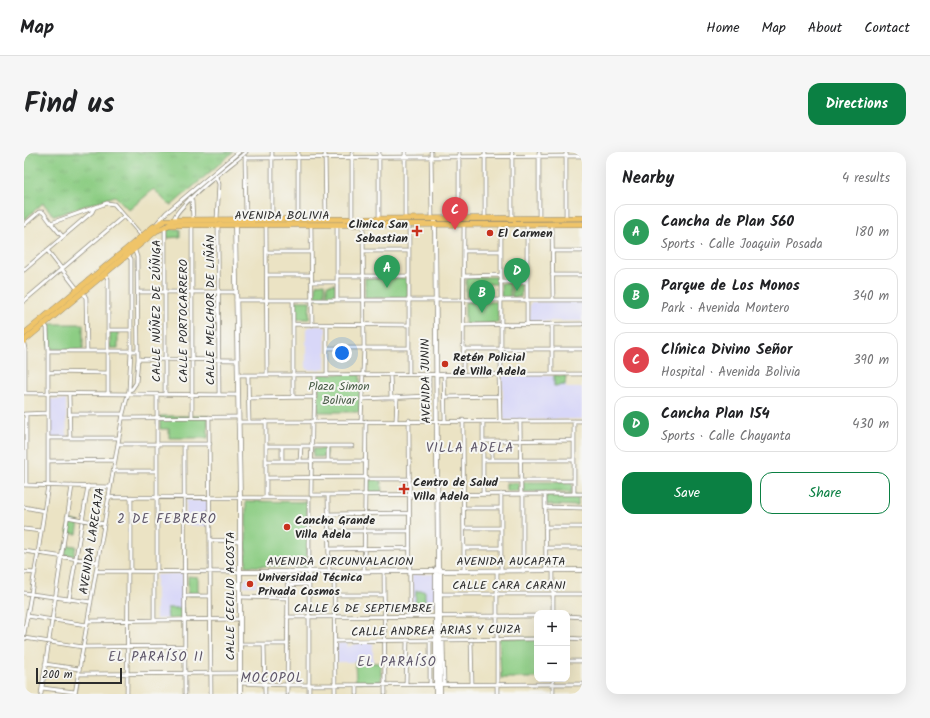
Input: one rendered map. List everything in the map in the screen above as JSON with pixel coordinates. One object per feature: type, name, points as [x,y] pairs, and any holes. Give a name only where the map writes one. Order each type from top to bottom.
[{"type":"main road","name":"AVENIDA BOLIVIA","points":[[24,334],[43,322],[83,292],[128,255],[133,247],[157,224],[166,220],[193,222],[235,222],[266,225],[409,225],[459,219],[582,218]]},
{"type":"main road","name":"AVENIDA BOLIVIA","points":[[235,222],[246,220],[405,219],[464,224],[582,224]]},
{"type":"main road","name":"AVENIDA BOLIVIA","points":[[144,238],[165,226],[193,222]]},
{"type":"main road","name":"AVENIDA BOLIVIA","points":[[24,343],[43,322],[78,290],[128,255]]},
{"type":"street","points":[[157,224],[166,214],[239,152]]},
{"type":"street","points":[[272,152],[272,220]]},
{"type":"street","points":[[298,152],[298,220]]},
{"type":"street","points":[[325,152],[326,220]]},
{"type":"street","points":[[352,152],[352,219]]},
{"type":"street","points":[[379,152],[379,219]]},
{"type":"street","points":[[405,152],[405,219]]},
{"type":"street","points":[[431,152],[434,221]]},
{"type":"street","points":[[459,152],[459,219]]},
{"type":"street","points":[[485,152],[486,219]]},
{"type":"street","points":[[174,220],[177,213],[190,198],[244,153],[246,220]]},
{"type":"street","points":[[245,158],[431,157],[512,154],[566,154],[582,156]]},
{"type":"street","points":[[512,154],[512,219]]},
{"type":"street","points":[[538,218],[539,154]]},
{"type":"street","points":[[566,154],[566,218]]},
{"type":"street","name":"CALLE MELCHOR DE LIÑÁN","points":[[216,177],[219,184],[219,395]]},
{"type":"street","name":"CALLE PORTOCARRERO","points":[[190,198],[192,201],[193,222],[192,418]]},
{"type":"street","points":[[51,222],[107,203],[111,203],[114,204],[144,238]]},
{"type":"street","points":[[24,270],[92,212],[94,208]]},
{"type":"street","points":[[24,225],[39,212],[43,212],[63,237]]},
{"type":"street","points":[[24,301],[124,216]]},
{"type":"street","name":"AVENIDA JUNIN","points":[[434,221],[437,420],[437,640],[440,694]]},
{"type":"street","name":"CALLE CECILIO ACOSTA","points":[[235,222],[240,497],[240,694]]},
{"type":"street","points":[[463,374],[464,224]]},
{"type":"street","points":[[500,421],[501,224]]},
{"type":"street","points":[[527,224],[527,324]]},
{"type":"street","points":[[552,224],[553,300]]},
{"type":"street","points":[[266,225],[267,375]]},
{"type":"street","points":[[311,225],[312,325]]},
{"type":"street","points":[[337,225],[338,300]]},
{"type":"street","points":[[361,421],[364,347],[363,225]]},
{"type":"street","points":[[409,225],[409,374]]},
{"type":"street","name":"CALLE NÚÑEZ DE ZÚÑIGA","points":[[165,226],[165,395]]},
{"type":"street","name":"AVENIDA LARECAJA","points":[[129,392],[136,383],[138,359],[137,257],[133,247]]},
{"type":"street","points":[[47,250],[78,290]]},
{"type":"street","points":[[464,251],[500,250]]},
{"type":"street","points":[[364,251],[409,251]]},
{"type":"street","points":[[552,251],[582,251]]},
{"type":"street","points":[[267,252],[311,252]]},
{"type":"street","points":[[128,255],[137,257]]},
{"type":"street","name":"AVENIDA LARECAJA","points":[[75,693],[84,647],[108,497],[129,392],[131,351],[128,255]]},
{"type":"street","points":[[105,274],[108,279],[108,394]]},
{"type":"street","points":[[267,275],[311,275]]},
{"type":"street","points":[[464,276],[500,275]]},
{"type":"street","points":[[552,275],[582,275]]},
{"type":"street","points":[[337,276],[409,276]]},
{"type":"street","points":[[311,282],[337,282]]},
{"type":"street","points":[[500,282],[527,282]]},
{"type":"street","points":[[83,292],[86,298],[87,351]]},
{"type":"street","points":[[138,292],[236,292]]},
{"type":"street","points":[[236,300],[582,300]]},
{"type":"street","points":[[293,300],[293,398]]},
{"type":"street","points":[[24,634],[48,485],[48,351],[47,328],[43,322]]},
{"type":"street","points":[[293,324],[409,325]]},
{"type":"street","points":[[552,324],[552,374]]},
{"type":"street","points":[[464,325],[582,324]]},
{"type":"street","points":[[327,325],[327,374]]},
{"type":"street","points":[[108,330],[130,330]]},
{"type":"street","points":[[24,343],[25,393],[108,394],[129,392],[157,395],[238,395]]},
{"type":"street","points":[[327,348],[409,348]]},
{"type":"street","points":[[463,349],[582,349]]},
{"type":"street","points":[[48,351],[138,351]]},
{"type":"street","points":[[138,359],[237,360]]},
{"type":"street","points":[[48,372],[108,373]]},
{"type":"street","points":[[390,374],[391,398]]},
{"type":"street","name":"AVENIDA JUNIN","points":[[429,374],[429,420]]},
{"type":"street","name":"AVENIDA JUNIN","points":[[444,374],[445,420]]},
{"type":"street","points":[[238,375],[582,374]]},
{"type":"street","points":[[248,375],[249,421]]},
{"type":"street","points":[[309,694],[310,496],[312,478],[311,461],[315,375]]},
{"type":"street","points":[[69,394],[70,438]]},
{"type":"street","points":[[154,620],[157,497],[157,395]]},
{"type":"street","points":[[362,399],[429,396]]},
{"type":"street","points":[[444,397],[500,396]]},
{"type":"street","points":[[248,398],[315,397]]},
{"type":"street","points":[[396,420],[397,397]]},
{"type":"street","points":[[48,413],[25,414],[25,484],[110,486]]},
{"type":"street","points":[[70,414],[157,418],[209,417],[249,421],[582,421]]},
{"type":"street","points":[[209,417],[211,694]]},
{"type":"street","points":[[364,571],[366,420]]},
{"type":"street","points":[[409,420],[410,617]]},
{"type":"street","points":[[463,420],[464,570]]},
{"type":"street","points":[[266,421],[266,497]]},
{"type":"street","points":[[483,421],[483,494]]},
{"type":"street","points":[[520,421],[523,570]]},
{"type":"street","points":[[574,421],[574,494]]},
{"type":"street","points":[[48,438],[120,438]]},
{"type":"street","points":[[483,441],[574,440]]},
{"type":"street","points":[[492,441],[492,460]]},
{"type":"street","points":[[118,444],[210,444]]},
{"type":"street","points":[[184,444],[185,694]]},
{"type":"street","points":[[266,446],[352,446]]},
{"type":"street","points":[[282,446],[282,461]]},
{"type":"street","points":[[300,461],[301,446]]},
{"type":"street","points":[[328,446],[328,461]]},
{"type":"street","points":[[49,461],[115,460]]},
{"type":"street","points":[[483,460],[574,460]]},
{"type":"street","points":[[266,461],[366,461]]},
{"type":"street","points":[[114,471],[157,471]]},
{"type":"street","points":[[266,478],[410,479]]},
{"type":"street","points":[[483,481],[574,481]]},
{"type":"street","points":[[41,694],[72,486]]},
{"type":"street","points":[[69,599],[88,486]]},
{"type":"street","points":[[497,694],[496,594],[501,548],[501,494]]},
{"type":"street","points":[[545,494],[546,570]]},
{"type":"street","points":[[108,497],[582,494]]},
{"type":"street","points":[[328,495],[329,571]]},
{"type":"street","points":[[127,694],[131,497]]},
{"type":"street","points":[[24,507],[44,510]]},
{"type":"street","points":[[546,507],[582,508]]},
{"type":"street","points":[[463,508],[501,508]]},
{"type":"street","points":[[329,514],[409,513]]},
{"type":"street","points":[[67,517],[104,524]]},
{"type":"street","points":[[545,527],[582,527]]},
{"type":"street","points":[[464,528],[501,528]]},
{"type":"street","points":[[24,529],[41,531]]},
{"type":"street","points":[[329,531],[410,532]]},
{"type":"street","points":[[210,540],[240,541]]},
{"type":"street","points":[[329,549],[410,548]]},
{"type":"street","points":[[464,548],[501,548]]},
{"type":"street","points":[[546,548],[582,548]]},
{"type":"street","points":[[24,551],[98,562]]},
{"type":"street","name":"AVENIDA AUCAPATA","points":[[438,570],[582,570]]},
{"type":"street","name":"AVENIDA CIRCUNVALACION","points":[[240,572],[438,570]]},
{"type":"street","points":[[553,570],[553,610]]},
{"type":"street","points":[[96,571],[240,572]]},
{"type":"street","points":[[287,694],[288,571]]},
{"type":"street","points":[[334,571],[335,694]]},
{"type":"street","points":[[384,571],[385,694]]},
{"type":"street","points":[[24,572],[35,573]]},
{"type":"street","points":[[288,585],[309,584]]},
{"type":"street","points":[[24,593],[91,602]]},
{"type":"street","name":"CALLE CARA CARANI","points":[[438,594],[582,594]]},
{"type":"street","points":[[335,595],[384,595]]},
{"type":"street","points":[[184,596],[210,596]]},
{"type":"street","points":[[240,597],[287,598]]},
{"type":"street","points":[[27,616],[87,623],[128,620],[240,620]]},
{"type":"street","name":"CALLE 6 DE SEPTIEMBRE","points":[[287,617],[534,616]]},
{"type":"street","points":[[570,616],[582,616]]},
{"type":"street","points":[[24,638],[84,647],[184,646]]},
{"type":"street","points":[[570,638],[582,638]]},
{"type":"street","points":[[471,639],[472,684]]},
{"type":"street","name":"CALLE ANDREA ARIAS Y CUIZA","points":[[335,641],[534,639]]},
{"type":"street","points":[[406,684],[407,640]]},
{"type":"street","points":[[430,684],[437,640]]},
{"type":"street","points":[[240,644],[287,644]]},
{"type":"street","points":[[264,644],[265,694]]},
{"type":"street","points":[[570,661],[582,661]]},
{"type":"street","points":[[45,664],[79,669]]},
{"type":"street","points":[[78,674],[240,673]]},
{"type":"street","points":[[240,684],[582,684]]},
{"type":"street","name":"AVENIDA JUNIN","points":[[436,694],[440,684]]},
{"type":"street","points":[[553,684],[553,694]]},
{"type":"street","points":[[357,685],[358,694]]},
{"type":"street","points":[[42,688],[75,693]]},
{"type":"shaded area","points":[[531,302],[582,302],[582,321],[530,321]]},
{"type":"shaded area","points":[[323,325],[326,327],[325,369],[308,370],[306,367],[306,329],[309,327]]},
{"type":"shaded area","points":[[502,375],[566,376],[566,388],[582,388],[582,419],[504,419]]},
{"type":"shaded area","points":[[50,399],[66,400],[67,439],[50,439]]},
{"type":"shaded area","points":[[186,500],[208,501],[208,526],[186,525]]},
{"type":"shaded area","points":[[183,573],[183,617],[156,619],[156,575]]},
{"type":"shaded area","points":[[435,574],[435,606],[412,607],[412,575]]},
{"type":"shaded area","name":"Universidad Técnica Privada Cosmos","points":[[245,578],[257,578],[256,586],[243,586]]},
{"type":"shaded area","points":[[347,643],[348,647],[358,643],[373,643],[373,662],[337,662],[337,644]]},
{"type":"green space","points":[[24,152],[233,152],[172,205],[168,204],[154,189],[129,210],[115,196],[54,216],[43,203],[24,220]]},
{"type":"green space","points":[[167,229],[180,229],[180,237],[167,238]]},
{"type":"green space","points":[[498,277],[498,284],[477,284],[477,297],[466,297],[466,278]]},
{"type":"green space","points":[[365,278],[408,278],[408,298],[365,298]]},
{"type":"green space","points":[[325,283],[325,298],[316,298],[316,284]]},
{"type":"green space","points":[[501,283],[510,283],[510,298],[501,298]]},
{"type":"green space","points":[[335,284],[335,297],[327,297],[327,285]]},
{"type":"green space","points":[[512,284],[521,284],[521,297],[512,297]]},
{"type":"green space","points":[[296,301],[310,301],[309,319],[295,319]]},
{"type":"green space","points":[[465,302],[498,302],[498,323],[465,324]]},
{"type":"green space","points":[[50,324],[83,324],[83,350],[49,349]]},
{"type":"green space","points":[[110,332],[118,332],[118,348],[110,348]]},
{"type":"green space","name":"Plaza Simon Bolivar","points":[[319,374],[360,374],[360,412],[318,412]]},
{"type":"green space","points":[[554,375],[566,376],[565,385],[554,386]]},
{"type":"green space","points":[[160,416],[208,416],[208,438],[169,438],[169,429],[160,429]]},
{"type":"green space","points":[[313,449],[326,449],[326,457],[313,457]]},
{"type":"green space","points":[[368,480],[381,480],[382,493],[368,494]]},
{"type":"green space","points":[[523,482],[572,482],[572,492],[523,492]]},
{"type":"green space","points":[[506,483],[519,483],[519,491],[506,491]]},
{"type":"green space","points":[[545,495],[578,495],[578,506],[547,505]]},
{"type":"green space","points":[[246,501],[307,502],[307,567],[246,566]]},
{"type":"green space","points":[[70,520],[79,522],[77,534],[67,533]]},
{"type":"green space","points":[[65,545],[76,546],[74,556],[64,555]]},
{"type":"green space","points":[[188,576],[198,577],[198,591],[202,595],[188,595]]},
{"type":"green space","points":[[416,591],[425,591],[425,605],[415,605]]},
{"type":"green space","points":[[167,608],[183,608],[183,617],[168,619]]},
{"type":"green space","points":[[499,638],[534,638],[534,678],[501,678]]},
{"type":"green space","points":[[355,662],[381,663],[381,682],[356,682]]},
{"type":"place","name":"Clínica Divino Señor","points":[[455,230]]},
{"type":"place","name":"Clinica San Sebastian","points":[[417,231]]},
{"type":"place","name":"El Carmen","points":[[490,233]]},
{"type":"place","name":"Cancha de Plan 560","points":[[387,288]]},
{"type":"place","name":"Cancha Plan 154","points":[[517,291]]},
{"type":"place","name":"Parque de Los Monos","points":[[482,313]]},
{"type":"place","name":"Retén Policial de Villa Adela","points":[[445,364]]},
{"type":"place","name":"Centro de Salud Villa Adela","points":[[404,489]]},
{"type":"place","name":"Cancha Grande Villa Adela","points":[[287,527]]},
{"type":"place","name":"Universidad Técnica Privada Cosmos","points":[[250,584]]},
{"type":"district","name":"VILLA ADELA","points":[[470,448]]},
{"type":"district","name":"2 DE FEBRERO","points":[[167,519]]},
{"type":"district","name":"EL PARAÍSO II","points":[[156,657]]},
{"type":"district","name":"EL PARAÍSO","points":[[397,662]]},
{"type":"district","name":"MOCOPOL","points":[[272,678]]}]
